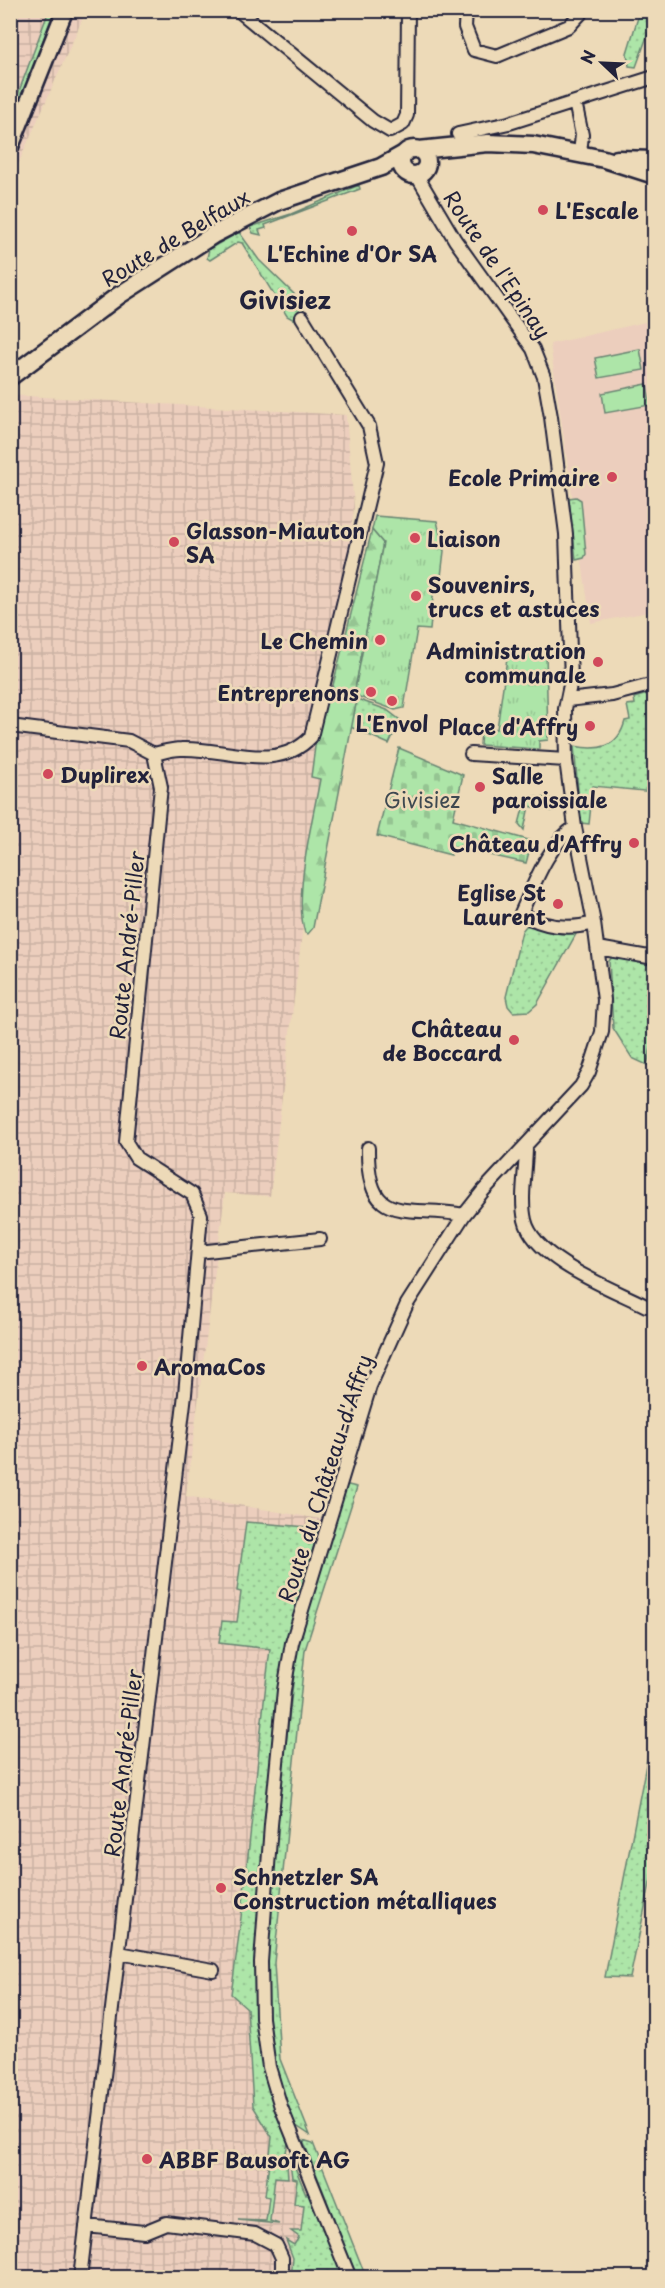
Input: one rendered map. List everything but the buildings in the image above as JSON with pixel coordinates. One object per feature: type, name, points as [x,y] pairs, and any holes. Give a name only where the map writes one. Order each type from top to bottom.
[{"type":"main road","points":[[414,162],[441,150],[489,143],[533,145],[580,153],[654,175]]},
{"type":"main road","points":[[604,159],[654,160]]},
{"type":"main road","name":"Route de Belfaux","points":[[10,377],[118,296],[213,235],[279,201],[381,167],[414,162]]},
{"type":"street","points":[[10,148],[65,10]]},
{"type":"street","points":[[238,10],[373,121],[390,130],[404,124],[407,115],[408,10]]},
{"type":"street","points":[[466,10],[465,27],[474,50],[497,56],[531,44],[581,16]]},
{"type":"street","points":[[458,134],[509,123],[654,77]]},
{"type":"street","points":[[575,102],[582,135],[580,153]]},
{"type":"street","name":"Route de l'Epinay","points":[[414,162],[455,240],[534,349],[542,369],[555,440],[566,534],[571,680],[567,700]]},
{"type":"street","points":[[10,726],[129,741],[154,754],[181,748],[280,756],[299,749],[311,737],[377,463],[369,426],[302,317]]},
{"type":"street","points":[[594,923],[568,927],[539,923],[521,913],[545,864],[566,833],[575,827],[566,760],[567,700],[612,694],[654,684]]},
{"type":"street","name":"Route André-Piller","points":[[80,2277],[186,1382],[201,1215],[192,1194],[136,1158],[126,1142],[160,797],[154,754]]},
{"type":"street","points":[[471,754],[566,760]]},
{"type":"street","name":"Route du Château-d'Affry","points":[[351,2277],[296,2148],[269,2067],[262,2018],[261,1962],[282,1713],[292,1643],[370,1386],[407,1304],[464,1215],[570,1100],[589,1072],[602,1032],[604,1000],[594,923],[575,827]]},
{"type":"street","points":[[598,948],[654,958]]},
{"type":"street","points":[[526,1147],[525,1221],[536,1241],[560,1262],[646,1306]]},
{"type":"street","points":[[368,1148],[368,1171],[373,1194],[388,1206],[399,1211],[437,1210],[464,1215]]},
{"type":"street","points":[[198,1252],[320,1239]]},
{"type":"street","points":[[119,1953],[213,1971]]},
{"type":"street","points":[[86,2226],[144,2232],[166,2223],[255,2234],[276,2245],[282,2258],[282,2277]]},
{"type":"shaded area","points":[[11,11],[86,11],[11,180]]},
{"type":"shaded area","name":"Ecole Primaire","points":[[654,320],[654,611],[591,623],[550,344]]},
{"type":"shaded area","points":[[10,395],[346,415],[354,507],[270,1196],[225,1193],[186,1496],[332,1521],[285,1643],[255,2066],[327,2277],[11,2277]]},
{"type":"green space","points":[[49,10],[54,11],[11,126],[11,113]]},
{"type":"green space","points":[[640,11],[654,11],[654,17],[636,67],[629,66],[627,53]]},
{"type":"green space","points":[[359,185],[360,189],[265,225],[266,228],[259,230],[261,235],[253,233],[250,227],[291,214]]},
{"type":"green space","points":[[239,232],[259,260],[295,295],[304,310],[294,317],[298,322],[287,316],[242,243],[238,242],[210,260],[207,258],[209,249]]},
{"type":"green space","points":[[640,349],[644,370],[599,378],[595,358]]},
{"type":"green space","points":[[647,384],[650,405],[605,413],[602,393]]},
{"type":"green space","points":[[576,497],[581,500],[586,554],[584,558],[576,560],[569,498]]},
{"type":"green space","points":[[375,516],[437,521],[444,551],[440,585],[434,585],[430,630],[417,629],[404,708],[395,710],[354,695],[383,543],[372,530]]},
{"type":"green space","points":[[372,530],[383,543],[354,695],[332,689]]},
{"type":"green space","points":[[508,651],[546,651],[548,740],[539,741],[539,749],[480,745],[481,728],[497,729]]},
{"type":"green space","points":[[331,692],[357,699],[313,928],[308,934],[305,933],[301,899],[309,836],[320,779],[311,777],[316,739],[326,701],[329,701]]},
{"type":"green space","points":[[654,692],[654,792],[593,786],[589,824],[581,823],[574,746],[592,748],[612,742],[618,737],[625,721],[630,720],[627,705],[635,704],[634,698]]},
{"type":"green space","points":[[357,699],[387,710],[400,720],[389,744],[346,725],[348,708]]},
{"type":"green space","name":"Givisiez","points":[[399,748],[463,775],[453,819],[532,841],[526,863],[453,847],[451,855],[377,836]]},
{"type":"green space","points":[[531,796],[553,799],[555,808],[552,811],[529,806],[524,830],[519,824],[525,801]]},
{"type":"green space","points":[[526,926],[573,930],[576,934],[537,1004],[529,1011],[513,1012],[508,1006],[506,997],[522,931]]},
{"type":"green space","points":[[613,956],[654,962],[654,1035],[647,1065],[632,1058],[613,1028],[609,961]]},
{"type":"green space","points":[[344,1484],[357,1487],[305,1650],[274,1963],[280,2059],[310,2135],[295,2125],[289,2116],[276,2069],[268,2018],[267,1962],[277,1821],[297,1649]]},
{"type":"green space","points":[[246,1522],[319,1528],[286,1644],[279,1689],[255,1963],[256,2020],[263,2069],[288,2143],[286,2152],[288,2178],[275,2177],[270,2221],[279,2224],[238,2220],[266,2221],[269,2197],[265,2196],[272,2137],[253,2106],[247,2008],[231,1994],[270,1649],[219,1643],[222,1621],[237,1622],[241,1592],[237,1591]]},
{"type":"green space","points":[[654,1723],[654,1865],[630,1978],[605,1977]]},
{"type":"green space","points":[[303,2140],[313,2143],[366,2277],[357,2277]]},
{"type":"green space","points":[[289,2153],[306,2194],[309,2193],[343,2277],[291,2277],[293,2258],[286,2240],[294,2245],[299,2237],[291,2231],[301,2231],[304,2205],[294,2204],[297,2179],[292,2178]]},
{"type":"place","name":"L'Escale","points":[[543,210]]},
{"type":"place","name":"L'Echine d'Or SA","points":[[352,231]]},
{"type":"place","name":"Ecole Primaire","points":[[612,477]]},
{"type":"place","name":"Liaison","points":[[415,538]]},
{"type":"place","name":"Glasson-Miauton SA","points":[[174,542]]},
{"type":"place","name":"Souvenirs, trucs et astuces","points":[[416,596]]},
{"type":"place","name":"Le Chemin","points":[[380,640]]},
{"type":"place","name":"Administration communale","points":[[598,662]]},
{"type":"place","name":"Entreprenons","points":[[371,692]]},
{"type":"place","name":"L'Envol","points":[[392,701]]},
{"type":"place","name":"Place d'Affry","points":[[590,726]]},
{"type":"place","name":"Duplirex","points":[[48,774]]},
{"type":"place","name":"Salle paroissiale","points":[[480,787]]},
{"type":"place","name":"Château d'Affry","points":[[634,843]]},
{"type":"place","name":"Eglise St Laurent","points":[[558,904]]},
{"type":"place","name":"Château de Boccard","points":[[514,1040]]},
{"type":"place","name":"AromaCos","points":[[142,1366]]},
{"type":"place","name":"Schnetzler SA Construction métalliques","points":[[221,1888]]},
{"type":"place","name":"ABBF Bausoft AG","points":[[147,2159]]},
{"type":"district","name":"Givisiez","points":[[285,299]]}]
